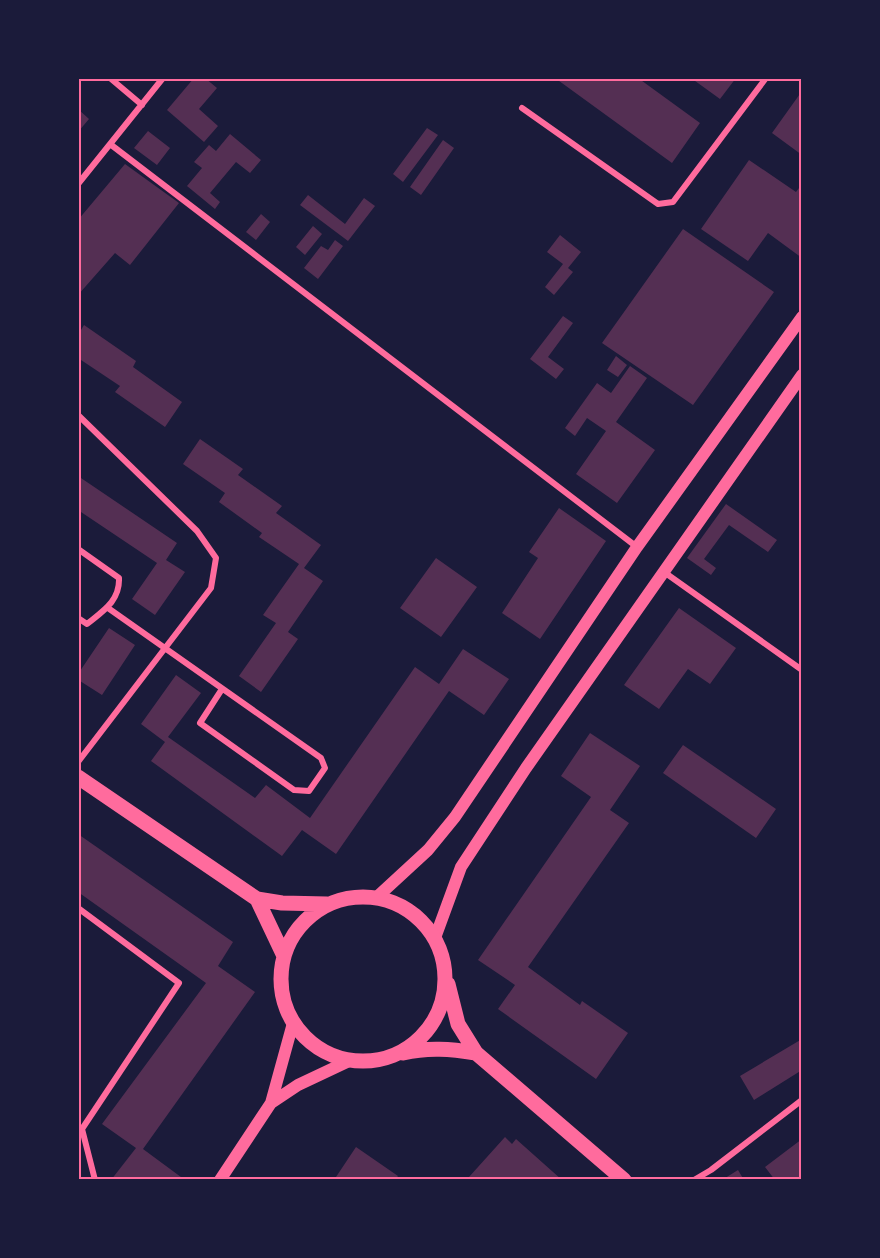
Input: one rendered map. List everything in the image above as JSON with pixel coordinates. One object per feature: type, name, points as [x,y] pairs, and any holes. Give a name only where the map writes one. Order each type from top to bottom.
[{"type":"main road","points":[[377,897],[428,850],[455,817],[637,547],[802,317]]},
{"type":"main road","points":[[435,938],[461,867],[526,768],[802,375]]},
{"type":"main road","points":[[78,777],[257,898],[282,903],[327,904],[351,897],[377,897],[400,905],[420,918],[435,938],[442,954],[458,1024],[476,1053],[624,1180]]},
{"type":"main road","points":[[257,898],[284,956]]},
{"type":"main road","points":[[327,904],[308,917],[293,935],[284,956],[281,979],[284,1002],[293,1023],[308,1041],[328,1054],[351,1060],[380,1059],[416,1050],[446,1048],[476,1053]]},
{"type":"main road","points":[[380,1059],[402,1051],[421,1037],[436,1018],[444,995],[445,971]]},
{"type":"main road","points":[[220,1180],[271,1103],[293,1023]]},
{"type":"main road","points":[[271,1103],[298,1085],[351,1060]]},
{"type":"street","points":[[110,78],[142,105]]},
{"type":"street","points":[[78,184],[163,78]]},
{"type":"street","points":[[522,108],[658,204],[673,202],[766,78]]},
{"type":"street","points":[[110,144],[637,547]]},
{"type":"street","points":[[78,415],[197,531],[216,558],[211,588],[78,762]]},
{"type":"street","points":[[78,549],[119,578],[120,591],[108,608],[87,624],[78,618]]},
{"type":"street","points":[[664,572],[802,670]]},
{"type":"street","points":[[108,608],[321,758],[325,768],[309,791],[294,790],[200,723],[222,689]]},
{"type":"street","points":[[78,908],[179,983],[82,1129],[95,1180]]},
{"type":"street","points":[[693,1180],[711,1170],[802,1100]]},
{"type":"building","points":[[194,78],[205,78],[217,88],[199,109],[218,126],[204,142],[167,110]]},
{"type":"building","points":[[555,78],[638,78],[700,123],[672,163]]},
{"type":"building","points":[[691,78],[736,78],[720,99]]},
{"type":"building","points":[[802,91],[802,155],[772,133]]},
{"type":"building","points":[[78,109],[89,119],[78,132]]},
{"type":"building","points":[[427,128],[438,135],[403,182],[393,174]]},
{"type":"building","points":[[148,131],[170,148],[157,165],[134,148]]},
{"type":"building","points":[[230,134],[261,160],[250,173],[236,162],[210,193],[220,202],[215,209],[187,186],[202,168],[194,162],[209,145],[216,151]]},
{"type":"building","points":[[443,140],[454,148],[421,195],[410,187]]},
{"type":"building","points":[[749,160],[796,192],[802,184],[802,258],[768,233],[748,261],[701,229]]},
{"type":"building","points":[[125,164],[179,203],[130,265],[115,253],[78,295],[78,220]]},
{"type":"building","points":[[308,195],[345,224],[364,198],[375,206],[348,241],[300,205]]},
{"type":"building","points":[[261,214],[270,222],[256,240],[246,232]]},
{"type":"building","points":[[313,226],[322,234],[305,255],[296,247]]},
{"type":"building","points":[[683,229],[774,292],[693,405],[602,343]]},
{"type":"building","points":[[560,235],[581,252],[568,268],[573,272],[554,295],[545,287],[563,264],[547,252]]},
{"type":"building","points":[[335,240],[343,246],[318,279],[304,268],[321,246],[328,250]]},
{"type":"building","points":[[563,316],[573,323],[548,357],[564,369],[556,379],[530,359]]},
{"type":"building","points":[[84,325],[136,361],[133,367],[182,402],[165,427],[115,392],[120,386],[78,358],[78,335]]},
{"type":"building","points":[[616,356],[627,365],[618,377],[607,370]]},
{"type":"building","points":[[630,366],[647,378],[616,422],[655,450],[617,503],[576,474],[606,431],[587,418],[575,436],[565,428],[597,383],[611,393]]},
{"type":"building","points":[[200,439],[243,469],[238,475],[282,506],[276,513],[321,545],[304,568],[323,581],[288,632],[298,639],[261,692],[239,676],[276,623],[263,615],[299,564],[259,537],[262,533],[219,502],[225,493],[183,464]]},
{"type":"building","points":[[78,476],[177,543],[166,560],[185,572],[155,615],[132,599],[157,563],[78,510]]},
{"type":"building","points":[[726,504],[777,540],[768,552],[729,525],[704,559],[716,568],[711,575],[687,558]]},
{"type":"building","points":[[559,508],[606,541],[540,639],[502,613],[538,558],[529,552]]},
{"type":"building","points":[[436,558],[477,587],[441,637],[400,608]]},
{"type":"building","points":[[679,608],[736,648],[710,684],[688,669],[659,709],[624,685]]},
{"type":"building","points":[[109,628],[135,645],[102,695],[80,681],[78,684],[78,674]]},
{"type":"building","points":[[463,649],[509,679],[484,715],[449,691],[336,854],[302,830],[282,856],[151,761],[165,742],[141,724],[176,675],[201,693],[168,737],[255,798],[266,785],[310,818],[415,667],[439,684]]},
{"type":"building","points":[[590,733],[640,766],[610,810],[629,823],[528,967],[580,1005],[582,1001],[628,1033],[596,1079],[498,1009],[515,985],[478,960],[591,797],[561,776]]},
{"type":"building","points":[[683,745],[776,809],[756,838],[663,773]]},
{"type":"building","points":[[78,834],[233,942],[218,966],[255,992],[143,1149],[185,1180],[111,1180],[136,1148],[102,1124],[206,983],[78,892]]},
{"type":"building","points":[[802,1039],[802,1070],[754,1100],[740,1076]]},
{"type":"building","points":[[505,1137],[512,1144],[516,1139],[562,1180],[473,1180],[469,1177]]},
{"type":"building","points":[[802,1139],[802,1180],[775,1180],[765,1167]]},
{"type":"building","points":[[356,1147],[398,1176],[395,1180],[334,1180]]},
{"type":"building","points":[[738,1170],[744,1180],[722,1180]]}]
